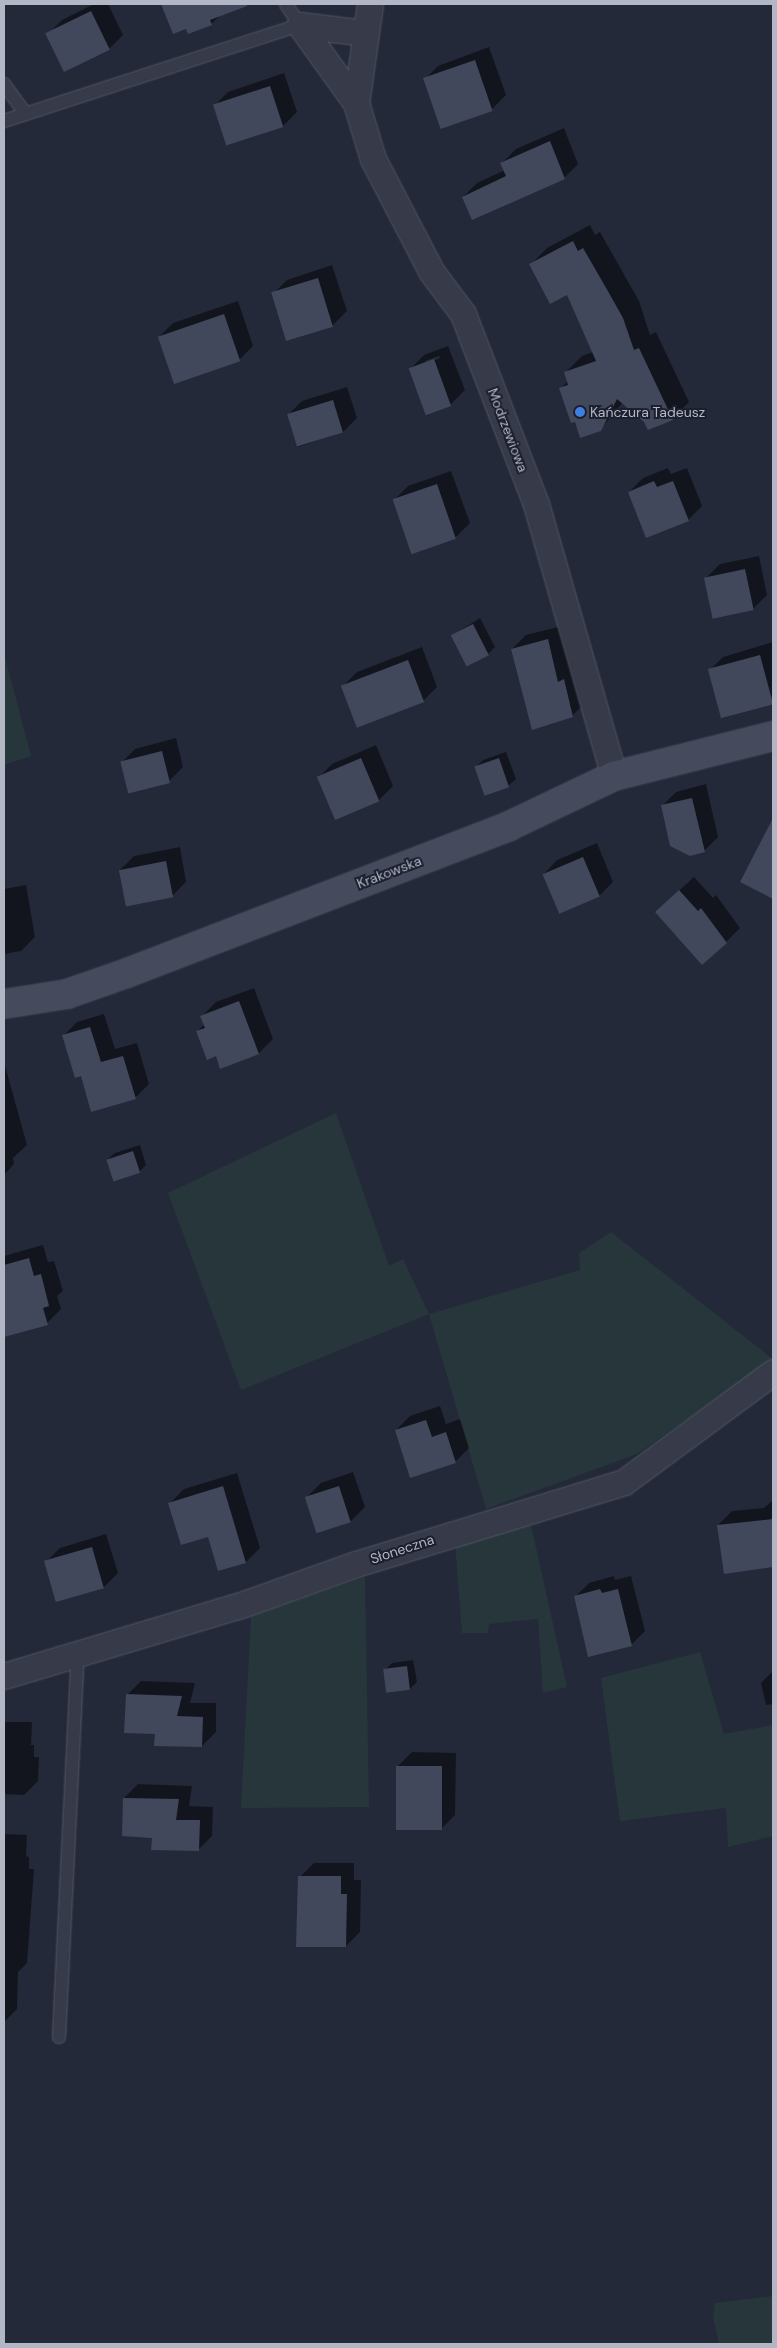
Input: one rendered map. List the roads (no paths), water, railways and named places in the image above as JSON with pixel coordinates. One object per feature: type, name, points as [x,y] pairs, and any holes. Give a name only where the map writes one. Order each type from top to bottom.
[{"type":"street","name":"Modrzewiowa","points":[[356,103],[370,4]]},
{"type":"street","points":[[300,25],[365,32]]},
{"type":"street","name":"Modrzewiowa","points":[[300,25],[356,103],[373,159],[431,271],[463,314],[536,504],[614,776]]},
{"type":"street","name":"Krakowska","points":[[4,1004],[67,994],[127,973],[509,826],[614,776],[773,736]]},
{"type":"street","name":"Słoneczna","points":[[4,1676],[238,1606],[442,1536],[624,1482],[773,1372]]},
{"type":"lane","points":[[4,121],[300,25],[286,4]]},
{"type":"lane","points":[[4,84],[24,113]]},
{"type":"lane","points":[[60,2037],[78,1655]]},
{"type":"place","name":"Kańczura Tadeusz","points":[[580,412]]}]
